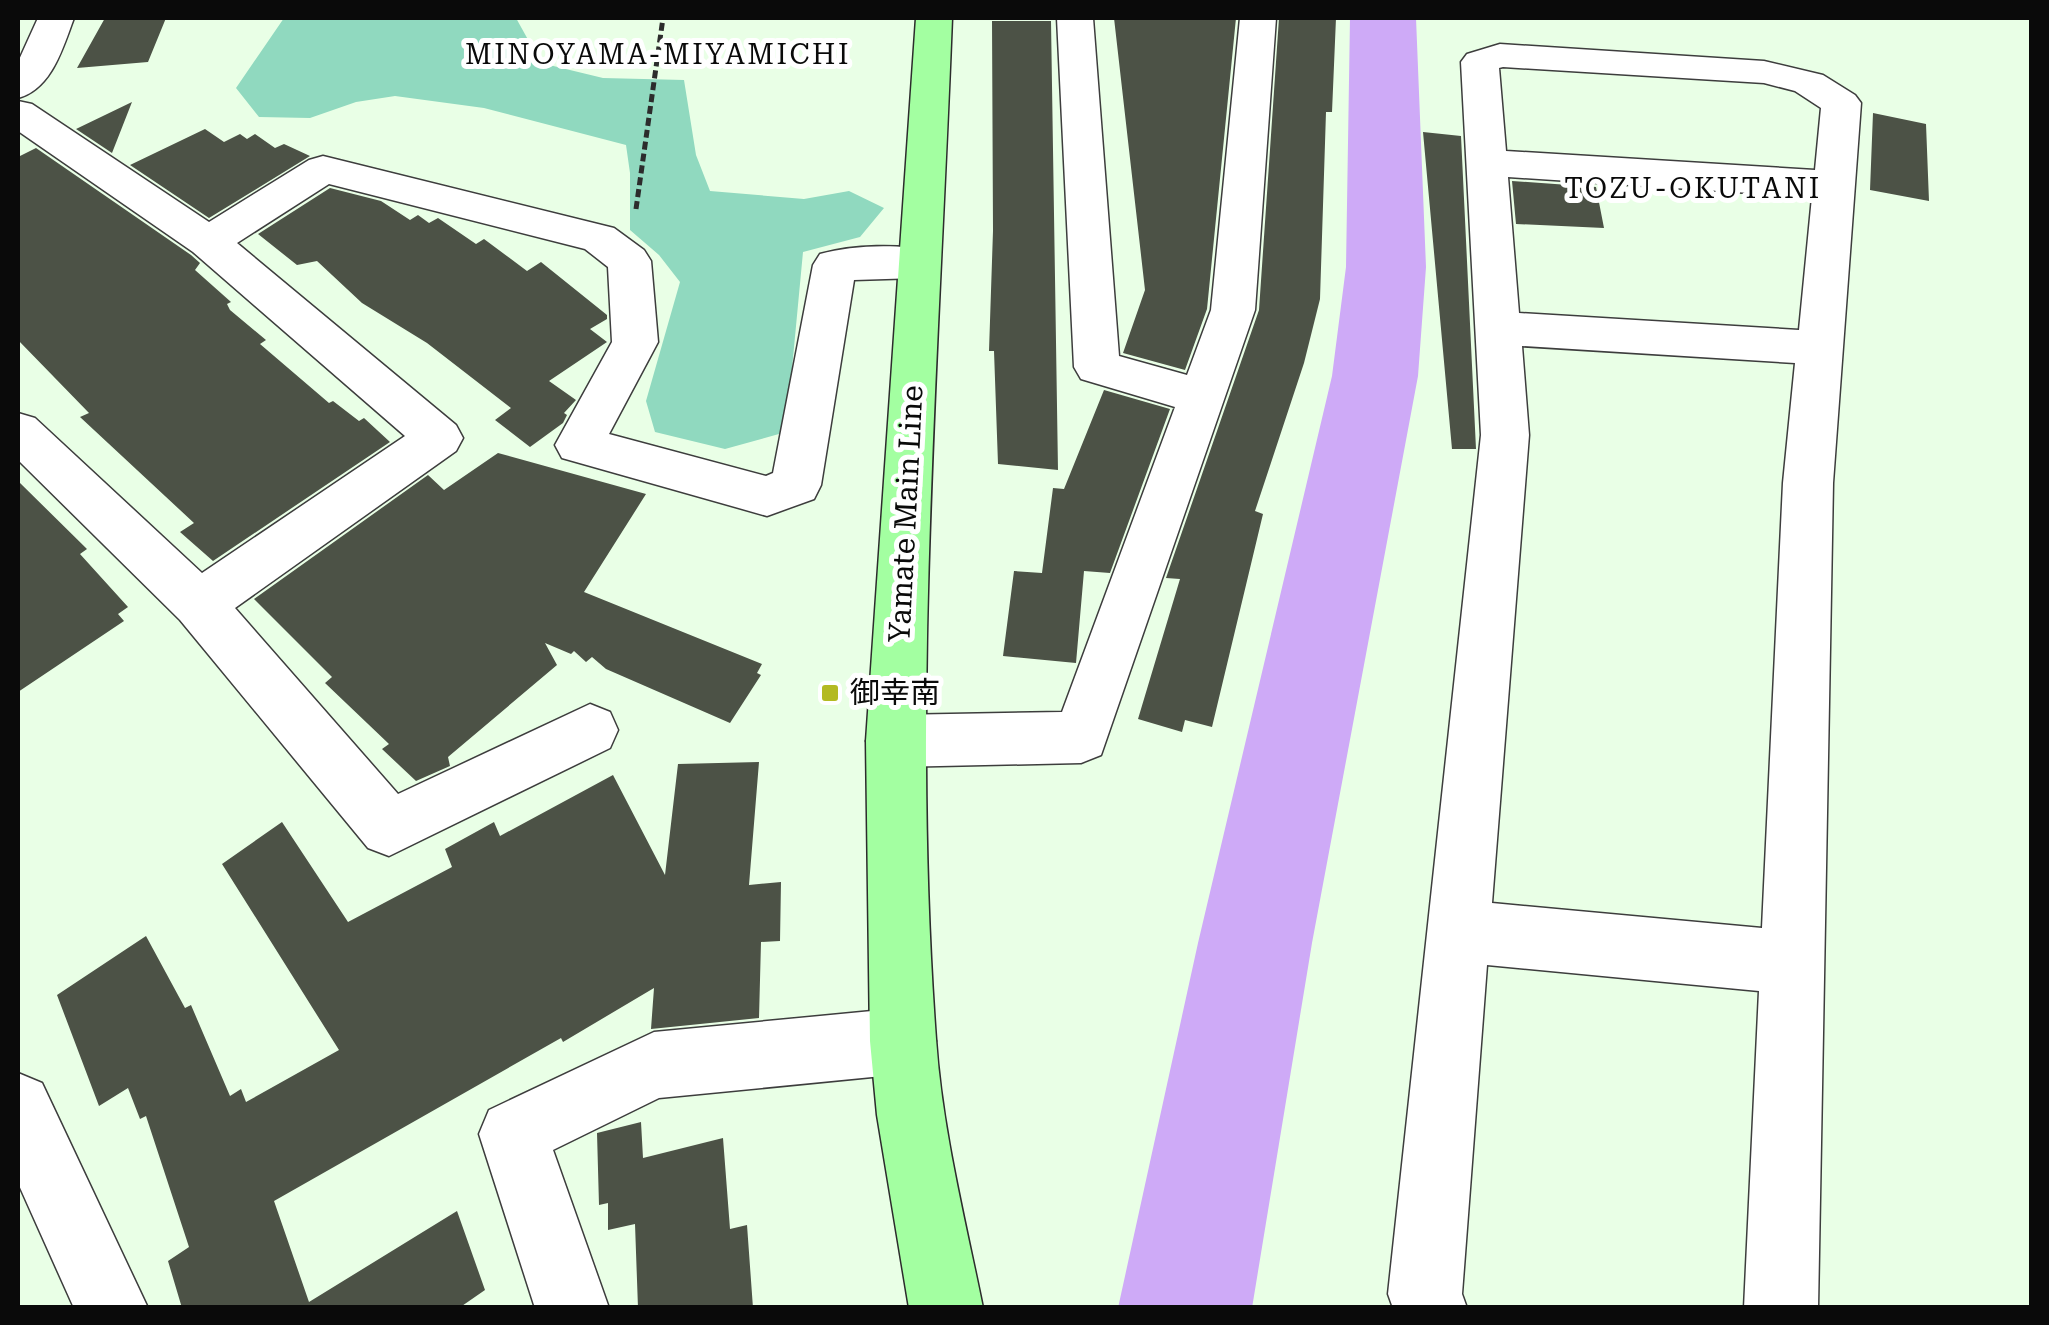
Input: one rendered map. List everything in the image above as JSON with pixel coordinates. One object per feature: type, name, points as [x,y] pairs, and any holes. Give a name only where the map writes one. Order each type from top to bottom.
[{"type":"main road","name":"Yamate Main Line","points":[[934,18],[894,742],[903,1041],[911,1115],[946,1308]]},
{"type":"street","points":[[18,86],[39,61],[56,18]]},
{"type":"street","points":[[1075,18],[1097,368],[1203,396]]},
{"type":"street","points":[[894,742],[1081,737],[1232,310],[1258,18]]},
{"type":"street","points":[[1430,1308],[1425,1294],[1506,435],[1480,62],[1500,55],[1764,72],[1809,83],[1841,102],[1808,483],[1782,1308]]},
{"type":"street","points":[[18,112],[208,242],[438,438],[199,604]]},
{"type":"street","points":[[1487,163],[1834,185]]},
{"type":"street","points":[[208,242],[323,169],[598,238],[629,260],[635,342],[579,444],[768,496],[796,485],[835,265],[918,263]]},
{"type":"street","points":[[1498,328],[1820,348]]},
{"type":"street","points":[[18,431],[199,604],[389,828],[590,730]]},
{"type":"street","points":[[1459,931],[1792,962]]},
{"type":"street","points":[[572,1308],[513,1134],[654,1065],[903,1041]]},
{"type":"street","points":[[18,1108],[112,1308]]},
{"type":"path","points":[[629,260],[663,18]]},
{"type":"green space","points":[[284,18],[516,18],[541,63],[603,78],[684,80],[696,155],[710,191],[804,199],[849,191],[884,208],[860,237],[803,252],[786,432],[725,449],[655,432],[646,401],[680,282],[659,255],[630,230],[626,145],[484,108],[395,96],[356,102],[310,118],[259,117],[236,88]]},
{"type":"building","points":[[105,18],[166,18],[148,62],[77,68]]},
{"type":"building","points":[[1114,18],[1236,18],[1207,309],[1185,370],[1123,353],[1145,290]]},
{"type":"building","points":[[1279,18],[1336,18],[1332,112],[1326,112],[1320,299],[1304,363],[1255,511],[1263,514],[1212,727],[1185,720],[1182,732],[1138,719],[1180,579],[1166,578],[1259,310]]},
{"type":"building","points":[[992,21],[1051,21],[1058,470],[998,464],[994,351],[989,351]]},
{"type":"building","points":[[132,102],[112,153],[76,129]]},
{"type":"building","points":[[1873,113],[1926,124],[1929,201],[1870,190]]},
{"type":"building","points":[[205,129],[224,142],[240,134],[247,139],[255,134],[275,148],[284,144],[310,156],[209,218],[130,165]]},
{"type":"building","points":[[1423,132],[1461,136],[1476,449],[1452,449]]},
{"type":"building","points":[[36,148],[191,255],[200,263],[195,270],[231,302],[227,304],[230,310],[266,340],[260,344],[329,403],[333,401],[359,421],[364,418],[390,442],[213,561],[180,532],[194,523],[80,417],[89,413],[18,340],[18,157]]},
{"type":"building","points":[[1512,181],[1596,187],[1604,228],[1516,224]]},
{"type":"building","points":[[330,188],[381,201],[410,220],[418,215],[429,223],[438,218],[476,244],[484,239],[527,271],[541,262],[607,315],[607,319],[590,329],[607,342],[549,381],[576,400],[564,413],[567,415],[563,423],[530,447],[495,420],[511,408],[427,343],[362,303],[317,261],[297,265],[258,234]]},
{"type":"building","points":[[1104,390],[1170,409],[1110,573],[1084,571],[1076,663],[1003,656],[1014,571],[1042,573],[1053,488],[1064,489]]},
{"type":"building","points":[[498,453],[646,494],[584,592],[762,664],[757,673],[761,675],[730,723],[606,669],[592,657],[586,662],[574,651],[571,654],[545,643],[557,665],[448,757],[450,766],[416,781],[382,749],[389,744],[325,683],[332,677],[254,599],[428,475],[444,490]]},
{"type":"building","points":[[18,481],[87,549],[80,554],[128,607],[118,614],[124,621],[18,692]]},
{"type":"building","points":[[759,762],[749,885],[781,882],[780,941],[761,942],[759,1018],[651,1029],[654,988],[274,1201],[309,1302],[457,1211],[485,1290],[459,1308],[182,1308],[168,1261],[189,1247],[146,1116],[140,1119],[128,1088],[99,1106],[57,995],[146,936],[185,1008],[191,1005],[230,1096],[241,1089],[246,1102],[339,1050],[222,864],[282,822],[348,922],[452,867],[445,849],[494,822],[500,836],[613,775],[665,875],[678,764]]},
{"type":"building","points":[[641,1122],[643,1158],[723,1138],[730,1229],[747,1225],[753,1308],[638,1308],[635,1224],[608,1230],[608,1203],[599,1205],[597,1133]]},
{"type":"waterway","points":[[1185,1308],[1255,943],[1375,376],[1386,267],[1383,18]]},
{"type":"place","name":"御幸南","points":[[830,693]]},
{"type":"district","name":"MINOYAMA-MIYAMICHI","points":[[658,54]]},
{"type":"district","name":"TOZU-OKUTANI","points":[[1693,188]]}]
